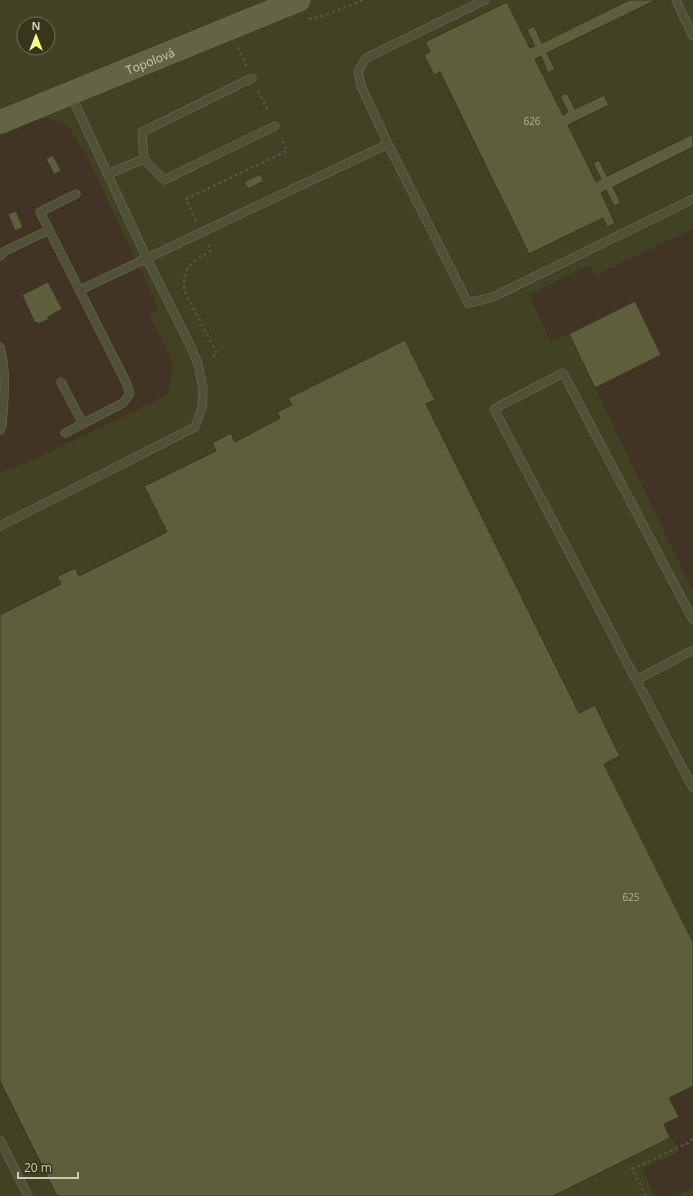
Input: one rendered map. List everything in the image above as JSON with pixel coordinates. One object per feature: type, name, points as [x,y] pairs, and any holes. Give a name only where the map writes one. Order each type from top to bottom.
[{"type":"street","name":"Topolová","points":[[0,122],[300,0]]},
{"type":"lane","points":[[485,0],[366,58],[358,71],[361,86],[388,144],[468,303],[493,297],[693,199]]},
{"type":"lane","points":[[676,0],[693,36]]},
{"type":"lane","points":[[252,78],[142,132],[144,159],[164,180],[275,126]]},
{"type":"lane","points":[[0,526],[195,427],[202,408],[203,389],[198,364],[70,94]]},
{"type":"lane","points":[[80,290],[388,144]]},
{"type":"lane","points":[[108,174],[144,159]]},
{"type":"lane","points":[[65,433],[123,402],[130,394],[126,382],[40,212],[76,194]]},
{"type":"lane","points":[[0,256],[5,251],[49,230]]},
{"type":"lane","points":[[0,348],[2,355],[4,394],[2,426],[0,430]]},
{"type":"lane","points":[[693,620],[563,373],[494,410],[693,788]]},
{"type":"lane","points":[[61,382],[82,424]]},
{"type":"lane","points":[[636,680],[693,650]]},
{"type":"lane","points":[[0,1140],[28,1196]]},
{"type":"path","points":[[308,19],[323,16],[363,0]]},
{"type":"path","points":[[198,364],[217,354],[185,292],[183,282],[186,270],[195,259],[211,251],[201,233],[186,199],[288,151],[236,42]]},
{"type":"path","points":[[646,1196],[632,1169],[690,1142],[693,1136]]},
{"type":"shaded area","points":[[46,118],[60,121],[70,129],[87,156],[159,310],[149,315],[173,362],[168,395],[26,463],[0,472],[0,137],[36,120]]},
{"type":"shaded area","points":[[693,229],[693,591],[595,388],[661,355],[635,302],[551,342],[529,295],[590,265],[596,275]]},
{"type":"shaded area","points":[[693,1086],[693,1187],[676,1196],[655,1196],[642,1169],[679,1152],[664,1124],[679,1117],[669,1098]]},
{"type":"building","points":[[629,0],[656,0],[547,53],[555,69],[548,73],[541,56],[535,59],[563,115],[568,112],[560,96],[567,93],[575,109],[604,95],[609,105],[568,125],[596,182],[601,179],[593,163],[599,160],[607,176],[693,134],[693,147],[613,187],[621,203],[614,206],[606,190],[601,193],[615,223],[607,227],[603,218],[529,254],[440,72],[434,75],[424,55],[430,52],[425,42],[507,2],[530,48],[535,46],[527,30],[534,26],[542,43]]},
{"type":"building","points":[[53,155],[61,171],[54,174],[46,159]]},
{"type":"building","points":[[260,174],[264,181],[248,189],[244,182]]},
{"type":"building","points":[[16,211],[23,227],[15,231],[8,214]]},
{"type":"building","points":[[48,282],[62,309],[48,317],[49,319],[38,324],[37,322],[35,323],[22,295]]},
{"type":"building","points":[[635,301],[661,355],[595,388],[569,334]]},
{"type":"building","points":[[405,340],[435,400],[426,404],[579,713],[595,705],[620,756],[604,764],[693,942],[693,1086],[669,1098],[679,1117],[664,1124],[670,1138],[553,1196],[57,1196],[0,1081],[0,615],[61,584],[57,577],[75,568],[79,576],[167,532],[144,486],[216,451],[212,443],[231,433],[235,442],[280,418],[277,412],[292,405],[288,398]]}]
